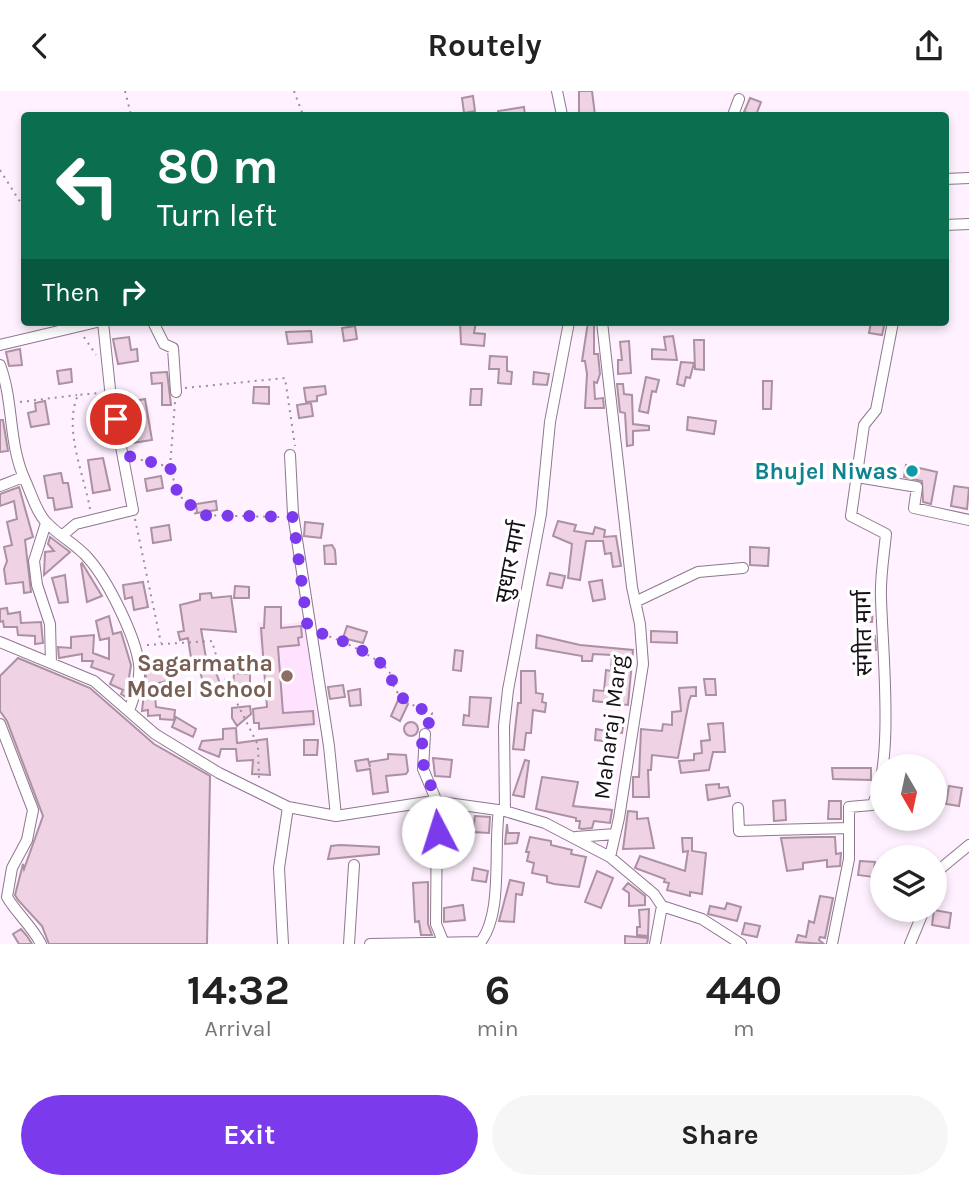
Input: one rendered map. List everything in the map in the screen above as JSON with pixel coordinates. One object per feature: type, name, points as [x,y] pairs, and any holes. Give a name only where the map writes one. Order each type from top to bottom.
[{"type":"street","points":[[557,91],[561,112]]},
{"type":"street","points":[[734,112],[739,99]]},
{"type":"street","points":[[949,179],[969,178]]},
{"type":"street","points":[[949,225],[969,224]]},
{"type":"street","points":[[0,345],[82,326]]},
{"type":"street","points":[[64,534],[76,524],[133,510],[111,393],[103,326]]},
{"type":"street","points":[[155,326],[163,344],[173,348],[176,392]]},
{"type":"street","name":"सुधार मार्ग","points":[[480,943],[489,931],[495,904],[494,867],[502,810],[508,690],[541,514],[550,422],[568,326]]},
{"type":"street","name":"Maharaj Marg","points":[[602,326],[643,664],[610,857]]},
{"type":"street","name":"संगीत मार्ग","points":[[849,828],[849,807],[872,805],[877,796],[884,739],[886,650],[881,597],[886,534],[851,516],[864,425],[876,410],[892,326]]},
{"type":"street","points":[[0,365],[9,403],[15,450],[23,477],[46,523],[64,534],[89,559],[113,598],[133,646],[139,663],[139,679],[130,711]]},
{"type":"street","points":[[290,455],[293,517],[336,816]]},
{"type":"street","points":[[0,486],[23,477]]},
{"type":"street","points":[[857,477],[917,487],[914,508],[969,520]]},
{"type":"street","points":[[46,523],[34,561],[37,585],[50,624],[51,663]]},
{"type":"street","points":[[635,602],[698,572],[743,568]]},
{"type":"street","points":[[0,642],[94,681],[155,734],[219,773],[288,807],[336,816],[437,801],[502,810],[545,823],[610,857],[654,894],[662,906],[702,919],[741,944]]},
{"type":"street","points":[[0,724],[33,810],[30,832],[12,868],[7,897],[22,920],[34,931],[40,944]]},
{"type":"street","points":[[425,734],[422,744],[424,769],[437,801],[436,924],[443,941]]},
{"type":"street","points":[[283,944],[279,867],[288,807]]},
{"type":"street","points":[[738,808],[739,831],[849,828],[849,859],[832,944]]},
{"type":"street","points":[[574,838],[615,834]]},
{"type":"street","points":[[947,863],[969,845]]},
{"type":"street","points":[[349,944],[354,865]]},
{"type":"street","points":[[655,944],[662,906]]},
{"type":"street","points":[[910,944],[919,922]]},
{"type":"street","points":[[370,944],[443,941],[480,943]]},
{"type":"path","points":[[125,91],[130,112]]},
{"type":"path","points":[[293,91],[302,112]]},
{"type":"path","points":[[0,170],[21,203]]},
{"type":"path","points":[[78,327],[108,370]]},
{"type":"path","points":[[290,455],[295,450],[285,378],[186,387],[176,392],[170,467],[178,495],[190,504],[196,515],[293,517]]},
{"type":"path","points":[[9,403],[111,393]]},
{"type":"path","points":[[78,395],[74,405],[73,433],[92,520]]},
{"type":"path","points":[[124,455],[170,467]]},
{"type":"path","points":[[133,510],[162,644]]},
{"type":"path","points":[[308,630],[335,638],[377,660],[390,672],[394,688],[402,697],[416,708],[432,713],[425,734]]},
{"type":"path","points":[[133,646],[212,641],[220,669],[258,745],[259,793]]},
{"type":"shaded area","name":"Sagarmatha Model School","points":[[304,621],[319,727],[269,731],[257,622],[280,625]]},
{"type":"building","points":[[579,91],[592,91],[595,112],[579,112]]},
{"type":"building","points":[[473,96],[475,111],[464,112],[462,98]]},
{"type":"building","points":[[750,98],[761,102],[757,112],[744,112]]},
{"type":"building","points":[[524,107],[525,112],[498,112]]},
{"type":"building","points":[[355,326],[357,339],[344,341],[342,328]]},
{"type":"building","points":[[460,326],[475,326],[474,333],[485,334],[484,346],[461,344]]},
{"type":"building","points":[[587,326],[594,326],[594,354],[598,354],[600,374],[597,383],[594,382],[595,399],[603,398],[604,408],[585,408],[587,374],[585,361],[582,361]]},
{"type":"building","points":[[870,326],[884,326],[882,335],[869,333]]},
{"type":"building","points":[[311,331],[312,342],[288,344],[286,332]]},
{"type":"building","points":[[673,336],[677,360],[652,359],[652,349],[666,350],[664,337]]},
{"type":"building","points":[[129,337],[131,350],[137,349],[138,361],[118,364],[113,339]]},
{"type":"building","points":[[694,340],[704,340],[704,370],[695,369]]},
{"type":"building","points":[[629,341],[631,373],[618,374],[618,360],[622,360],[620,342]]},
{"type":"building","points":[[20,349],[22,365],[9,366],[6,352]]},
{"type":"building","points":[[490,356],[507,357],[507,371],[512,372],[511,384],[498,383],[499,369],[489,369]]},
{"type":"building","points":[[681,362],[694,363],[690,378],[686,377],[684,386],[677,384]]},
{"type":"building","points":[[71,369],[72,382],[59,384],[57,371]]},
{"type":"building","points":[[167,372],[171,405],[162,405],[162,383],[152,384],[151,373]]},
{"type":"building","points":[[534,372],[549,374],[547,385],[533,384]]},
{"type":"building","points":[[646,377],[659,380],[656,392],[652,391],[648,413],[639,411]]},
{"type":"building","points":[[763,381],[772,381],[771,409],[763,409]]},
{"type":"building","points":[[617,384],[623,384],[624,394],[632,395],[633,424],[649,426],[649,430],[633,431],[633,445],[627,446],[625,413],[620,412]]},
{"type":"building","points":[[325,386],[326,394],[317,396],[317,401],[306,402],[304,388]]},
{"type":"building","points":[[254,387],[269,387],[269,404],[253,403]]},
{"type":"building","points":[[471,389],[482,389],[481,405],[470,405]]},
{"type":"building","points":[[145,399],[152,440],[132,443],[124,403]]},
{"type":"building","points":[[45,401],[49,424],[31,427],[28,413],[36,411],[35,403]]},
{"type":"building","points":[[311,403],[313,416],[299,418],[297,405]]},
{"type":"building","points":[[688,417],[716,421],[714,434],[687,430]]},
{"type":"building","points":[[0,420],[3,420],[8,451],[0,452]]},
{"type":"building","points":[[103,458],[110,490],[93,493],[88,460]]},
{"type":"building","points":[[906,465],[937,472],[931,504],[923,502],[922,481],[904,477]]},
{"type":"building","points":[[61,473],[63,483],[68,483],[72,507],[55,510],[53,498],[48,498],[44,476]]},
{"type":"building","points":[[161,476],[163,488],[147,491],[145,479]]},
{"type":"building","points":[[954,486],[969,488],[967,509],[951,506]]},
{"type":"building","points":[[19,487],[33,537],[25,540],[31,592],[24,593],[23,582],[6,584],[4,569],[7,561],[4,547],[12,545],[7,522],[17,519],[14,501],[0,506],[0,494]]},
{"type":"building","points":[[216,501],[217,510],[197,513],[196,504]]},
{"type":"building","points":[[558,521],[576,525],[574,531],[593,534],[595,527],[605,530],[604,537],[616,536],[621,566],[613,567],[611,553],[605,554],[603,541],[586,541],[580,580],[568,578],[572,544],[553,536]]},
{"type":"building","points":[[305,522],[323,524],[321,538],[304,536]]},
{"type":"building","points":[[169,525],[171,540],[153,543],[151,528]]},
{"type":"building","points":[[50,537],[70,552],[44,575],[45,552],[54,551],[48,544]]},
{"type":"building","points":[[332,545],[336,564],[325,564],[324,546]]},
{"type":"building","points":[[750,547],[769,548],[768,566],[750,565]]},
{"type":"building","points":[[81,564],[102,596],[87,602]]},
{"type":"building","points":[[550,573],[565,576],[562,588],[547,585]]},
{"type":"building","points":[[65,575],[68,602],[59,603],[52,578]]},
{"type":"building","points":[[602,580],[605,599],[593,601],[589,582]]},
{"type":"building","points":[[143,582],[148,607],[134,610],[132,597],[125,599],[123,585]]},
{"type":"building","points":[[235,586],[249,587],[249,598],[234,598]]},
{"type":"building","points":[[211,593],[212,598],[231,596],[236,632],[201,629],[206,658],[211,657],[220,684],[204,687],[197,658],[191,658],[188,638],[180,640],[178,632],[184,631],[180,605],[200,600],[200,594]]},
{"type":"building","points":[[265,607],[281,607],[281,628],[301,626],[302,637],[298,638],[299,645],[278,647],[283,713],[313,711],[314,724],[259,729],[259,723],[254,723],[253,709],[267,707],[261,628],[264,628]]},
{"type":"building","points":[[7,608],[8,614],[20,612],[21,623],[41,622],[43,643],[35,644],[35,636],[18,635],[17,627],[4,627],[3,621],[0,622],[0,609]]},
{"type":"building","points":[[857,608],[873,610],[872,622],[856,621]]},
{"type":"building","points":[[109,616],[113,634],[121,632],[131,665],[126,697],[121,694],[123,690],[110,684],[114,675],[91,667],[93,661],[82,661],[82,654],[59,658],[58,647],[71,648],[71,637],[94,635],[93,653],[109,659],[109,638],[100,640],[96,621]]},
{"type":"building","points":[[347,626],[367,632],[363,643],[343,638]]},
{"type":"building","points":[[651,631],[677,632],[677,643],[651,642]]},
{"type":"building","points":[[537,635],[580,645],[633,650],[628,705],[593,701],[594,690],[604,691],[606,670],[611,671],[612,655],[593,654],[592,661],[582,661],[582,656],[536,648]]},
{"type":"building","points":[[861,636],[875,636],[876,650],[861,650]]},
{"type":"building","points":[[455,650],[463,651],[461,671],[453,670]]},
{"type":"building","points":[[18,658],[90,688],[154,744],[210,776],[207,944],[49,944],[42,926],[18,900],[15,895],[23,864],[24,869],[43,816],[7,721],[0,711],[0,676]]},
{"type":"building","points":[[163,662],[167,681],[154,684],[156,707],[175,710],[174,720],[160,719],[160,715],[148,716],[148,710],[142,711],[147,666]]},
{"type":"building","points":[[521,671],[535,671],[536,693],[543,694],[542,702],[546,703],[545,712],[533,710],[531,733],[526,733],[524,750],[513,749],[518,703],[521,703]]},
{"type":"building","points":[[234,673],[250,674],[250,688],[233,687]]},
{"type":"building","points":[[704,679],[715,679],[716,695],[706,695]]},
{"type":"building","points":[[343,685],[345,697],[330,699],[328,687]]},
{"type":"building","points":[[696,687],[696,696],[691,696],[689,701],[678,758],[652,755],[651,770],[648,770],[649,797],[633,797],[633,777],[639,777],[641,729],[662,731],[663,724],[672,725],[672,712],[681,711],[679,688]]},
{"type":"building","points":[[360,689],[361,705],[350,706],[348,691]]},
{"type":"building","points":[[470,697],[491,698],[488,727],[463,725],[464,715],[469,716]]},
{"type":"building","points":[[398,700],[408,704],[400,721],[391,716]]},
{"type":"building","points":[[250,706],[251,714],[237,726],[232,718],[232,708]]},
{"type":"building","points":[[176,717],[196,729],[193,737],[172,727]]},
{"type":"building","points":[[608,717],[624,719],[622,733],[614,732],[613,742],[595,740],[596,729],[606,731]]},
{"type":"building","points":[[408,722],[414,722],[418,729],[414,736],[408,736],[404,732],[404,726]]},
{"type":"building","points":[[723,723],[725,752],[713,752],[709,770],[681,773],[679,761],[694,760],[694,754],[702,753],[701,741],[710,740],[708,724]]},
{"type":"building","points":[[236,728],[237,743],[267,739],[270,775],[252,774],[253,760],[237,761],[236,749],[221,749],[219,757],[199,749],[202,741],[223,739],[223,729]]},
{"type":"building","points":[[304,740],[318,740],[317,755],[304,755]]},
{"type":"building","points":[[388,754],[406,755],[408,771],[406,774],[386,776],[388,792],[373,794],[370,769],[357,771],[355,761],[368,759],[370,767],[369,762],[388,759]]},
{"type":"building","points":[[433,758],[452,760],[450,777],[435,776]]},
{"type":"building","points":[[525,760],[529,761],[524,797],[513,795]]},
{"type":"building","points":[[832,768],[870,768],[870,780],[833,779]]},
{"type":"building","points":[[542,777],[578,782],[573,806],[612,810],[610,823],[594,821],[592,828],[582,829],[579,828],[580,821],[576,821],[576,818],[536,809]]},
{"type":"building","points":[[719,784],[719,788],[728,787],[730,796],[708,800],[706,785]]},
{"type":"building","points":[[949,786],[962,788],[959,806],[947,804]]},
{"type":"building","points":[[785,800],[786,820],[774,821],[773,801]]},
{"type":"building","points":[[829,801],[841,801],[841,819],[828,819]]},
{"type":"building","points":[[628,811],[637,812],[637,819],[648,818],[654,848],[623,849]]},
{"type":"building","points":[[475,816],[490,817],[489,833],[473,832]]},
{"type":"building","points":[[507,824],[508,833],[519,833],[517,843],[505,844]]},
{"type":"building","points":[[530,837],[551,841],[551,845],[586,857],[579,887],[547,882],[547,876],[532,873],[534,863],[527,861],[529,852],[526,852]]},
{"type":"building","points":[[835,837],[836,854],[841,853],[840,866],[827,867],[827,860],[803,863],[803,869],[787,871],[781,838]]},
{"type":"building","points":[[682,838],[692,838],[692,851],[706,853],[702,894],[690,892],[690,896],[667,890],[669,883],[664,882],[665,879],[635,868],[640,856],[685,871],[688,851],[683,852]]},
{"type":"building","points":[[331,846],[379,847],[379,854],[328,859]]},
{"type":"building","points":[[860,861],[870,862],[870,877],[858,875]]},
{"type":"building","points":[[474,868],[488,871],[486,882],[472,880]]},
{"type":"building","points":[[597,871],[613,878],[601,908],[585,902]]},
{"type":"building","points":[[510,880],[524,883],[522,895],[516,894],[514,922],[499,921]]},
{"type":"building","points":[[428,882],[428,924],[432,935],[421,935],[419,921],[415,922],[413,883]]},
{"type":"building","points":[[628,883],[645,896],[645,905],[629,906],[629,893],[623,889]]},
{"type":"building","points":[[820,896],[833,898],[825,938],[820,937],[819,940],[824,944],[796,942],[798,935],[806,937],[809,921],[814,923]]},
{"type":"building","points":[[727,903],[741,907],[737,921],[708,914],[710,906],[725,909]]},
{"type":"building","points":[[463,905],[465,920],[444,922],[444,908]]},
{"type":"building","points":[[649,909],[648,936],[637,935],[637,927],[640,927],[639,910]]},
{"type":"building","points":[[947,912],[951,913],[949,928],[932,925],[932,922],[947,922]]},
{"type":"building","points":[[745,923],[760,926],[757,937],[742,934]]},
{"type":"building","points":[[21,929],[32,944],[19,944],[13,934]]},
{"type":"building","points":[[625,936],[648,938],[647,944],[625,944]]},
{"type":"place","name":"Bhujel Niwas","points":[[912,471]]},
{"type":"place","name":"Sagarmatha Model School","points":[[287,676]]},
{"type":"route","points":[[116,419],[124,455],[170,467],[178,495],[190,504],[196,515],[293,517],[308,630],[335,638],[377,660],[390,672],[394,688],[402,697],[416,708],[432,713],[422,744],[424,769],[437,801],[438,832]]}]
